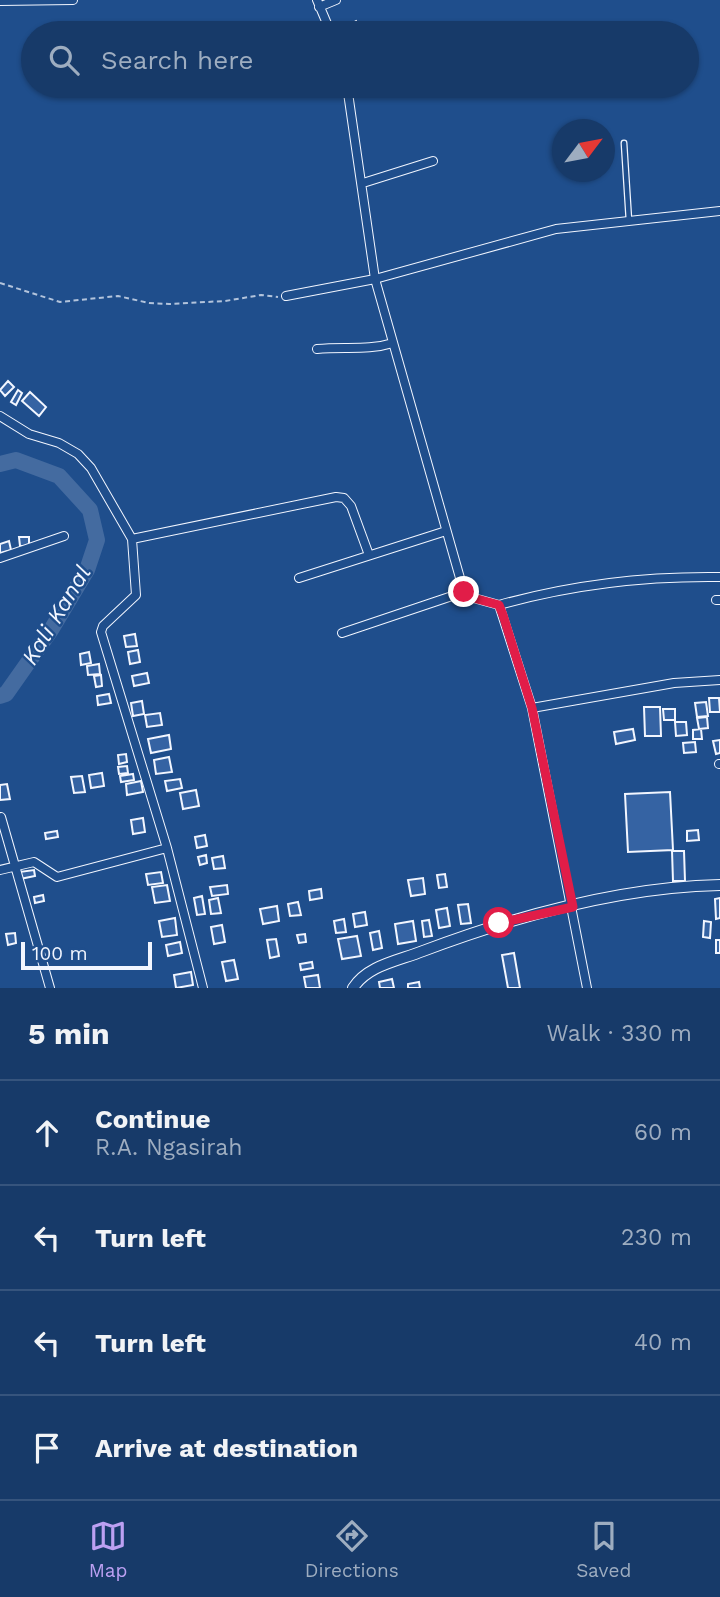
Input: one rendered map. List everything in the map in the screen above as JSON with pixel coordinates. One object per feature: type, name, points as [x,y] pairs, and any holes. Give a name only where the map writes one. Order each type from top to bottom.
[{"type":"street","points":[[0,1],[73,0]]},
{"type":"street","points":[[326,21],[318,4],[336,0]]},
{"type":"street","points":[[349,98],[375,279],[464,592],[470,597],[499,605],[572,589],[684,576],[720,577]]},
{"type":"street","points":[[363,183],[433,162]]},
{"type":"street","points":[[286,296],[375,279],[555,229],[720,211]]},
{"type":"street","points":[[317,349],[343,346],[367,350],[393,343]]},
{"type":"street","points":[[0,416],[29,434],[59,443],[78,453],[91,468],[132,540],[136,595],[103,626],[101,632],[167,848],[203,988]]},
{"type":"street","points":[[132,540],[336,497],[344,498],[351,506],[369,555]]},
{"type":"street","points":[[299,578],[446,531]]},
{"type":"street","points":[[0,558],[64,536]]},
{"type":"street","points":[[342,633],[464,592]]},
{"type":"street","points":[[499,605],[532,708],[587,988]]},
{"type":"street","points":[[532,708],[674,683],[720,680]]},
{"type":"street","points":[[1,817],[50,988]]},
{"type":"street","points":[[0,870],[34,862],[57,877],[167,848]]},
{"type":"street","points":[[353,988],[359,979],[383,965],[499,923],[693,885],[720,885]]},
{"type":"lane","points":[[624,143],[629,221]]},
{"type":"path","points":[[0,283],[66,303],[118,296],[149,303],[187,304],[261,295],[286,296]]},
{"type":"building","points":[[8,381],[14,387],[5,396],[0,390]]},
{"type":"building","points":[[18,390],[22,393],[16,405],[11,402]]},
{"type":"building","points":[[30,392],[46,407],[39,416],[22,401]]},
{"type":"building","points":[[19,537],[29,537],[29,546],[20,546]]},
{"type":"building","points":[[9,541],[11,550],[0,553],[0,544]]},
{"type":"building","points":[[135,634],[137,646],[126,647],[124,636]]},
{"type":"building","points":[[138,650],[140,662],[130,664],[128,652]]},
{"type":"building","points":[[89,652],[91,663],[81,665],[80,654]]},
{"type":"building","points":[[99,664],[100,674],[88,675],[87,666]]},
{"type":"building","points":[[147,673],[149,683],[134,686],[132,676]]},
{"type":"building","points":[[101,675],[102,686],[96,687],[94,676]]},
{"type":"building","points":[[109,694],[111,703],[98,705],[97,696]]},
{"type":"building","points":[[709,698],[719,698],[720,712],[710,712]]},
{"type":"building","points":[[142,701],[144,714],[133,716],[131,703]]},
{"type":"building","points":[[706,702],[708,716],[697,717],[695,703]]},
{"type":"building","points":[[644,707],[660,707],[661,736],[645,736]]},
{"type":"building","points":[[663,709],[675,709],[675,720],[664,720]]},
{"type":"building","points":[[160,713],[162,725],[147,727],[145,715]]},
{"type":"building","points":[[707,717],[708,728],[699,729],[697,718]]},
{"type":"building","points":[[675,722],[686,722],[687,735],[676,736]]},
{"type":"building","points":[[633,729],[635,740],[616,744],[614,732]]},
{"type":"building","points":[[701,729],[702,739],[693,739],[693,730]]},
{"type":"building","points":[[169,735],[171,749],[151,753],[148,739]]},
{"type":"building","points":[[720,740],[720,753],[716,754],[713,741]]},
{"type":"building","points":[[695,742],[696,752],[684,753],[683,743]]},
{"type":"building","points":[[126,754],[127,762],[119,764],[118,755]]},
{"type":"building","points":[[169,757],[172,772],[156,774],[154,760]]},
{"type":"building","points":[[127,766],[128,773],[119,774],[118,767]]},
{"type":"building","points":[[102,773],[104,786],[91,788],[89,775]]},
{"type":"building","points":[[133,774],[134,780],[121,782],[120,776]]},
{"type":"building","points":[[82,776],[85,792],[74,793],[71,777]]},
{"type":"building","points":[[180,779],[182,788],[167,791],[165,781]]},
{"type":"building","points":[[141,781],[143,792],[127,795],[126,784]]},
{"type":"building","points":[[7,784],[10,799],[0,800],[0,785]]},
{"type":"building","points":[[196,790],[199,806],[183,809],[180,793]]},
{"type":"building","points":[[670,792],[673,850],[628,852],[625,794]]},
{"type":"building","points":[[143,818],[145,832],[133,834],[131,820]]},
{"type":"building","points":[[698,830],[699,840],[687,841],[687,831]]},
{"type":"building","points":[[57,831],[58,837],[46,839],[45,833]]},
{"type":"building","points":[[205,835],[207,846],[197,848],[195,837]]},
{"type":"building","points":[[672,851],[684,851],[685,881],[673,881]]},
{"type":"building","points":[[206,855],[207,863],[200,865],[198,857]]},
{"type":"building","points":[[223,856],[225,868],[214,869],[212,858]]},
{"type":"building","points":[[34,870],[35,876],[20,879],[19,872]]},
{"type":"building","points":[[161,872],[163,883],[148,885],[146,874]]},
{"type":"building","points":[[445,874],[447,887],[439,888],[437,875]]},
{"type":"building","points":[[423,878],[425,894],[411,896],[408,880]]},
{"type":"building","points":[[167,885],[170,901],[155,903],[152,887]]},
{"type":"building","points":[[227,885],[228,894],[212,896],[210,887]]},
{"type":"building","points":[[321,889],[322,898],[310,900],[309,891]]},
{"type":"building","points":[[43,895],[44,901],[35,903],[34,897]]},
{"type":"building","points":[[202,896],[205,914],[197,915],[194,898]]},
{"type":"building","points":[[218,898],[221,913],[211,914],[209,900]]},
{"type":"building","points":[[720,898],[720,918],[716,919],[715,899]]},
{"type":"building","points":[[298,902],[301,915],[290,916],[288,904]]},
{"type":"building","points":[[468,904],[471,923],[461,924],[458,905]]},
{"type":"building","points":[[277,906],[279,921],[263,924],[260,909]]},
{"type":"building","points":[[447,908],[450,926],[439,928],[436,910]]},
{"type":"building","points":[[365,912],[367,925],[355,927],[353,914]]},
{"type":"building","points":[[175,918],[177,935],[162,937],[159,921]]},
{"type":"building","points":[[344,919],[346,932],[336,933],[334,921]]},
{"type":"building","points":[[429,920],[432,936],[424,937],[422,921]]},
{"type":"building","points":[[413,921],[416,941],[398,944],[395,924]]},
{"type":"building","points":[[704,921],[711,922],[710,938],[703,937]]},
{"type":"building","points":[[222,925],[225,942],[214,944],[211,927]]},
{"type":"building","points":[[379,931],[382,948],[373,950],[370,933]]},
{"type":"building","points":[[15,933],[16,943],[8,945],[6,934]]},
{"type":"building","points":[[305,934],[306,942],[299,943],[297,935]]},
{"type":"building","points":[[357,936],[361,956],[342,959],[338,939]]},
{"type":"building","points":[[276,939],[279,956],[270,958],[267,940]]},
{"type":"building","points":[[716,940],[720,940],[720,953],[716,953]]},
{"type":"building","points":[[180,942],[182,953],[168,956],[166,945]]},
{"type":"building","points":[[514,953],[520,988],[508,988],[502,955]]},
{"type":"building","points":[[234,960],[238,979],[226,981],[222,962]]},
{"type":"building","points":[[312,962],[313,968],[301,970],[300,964]]},
{"type":"building","points":[[191,972],[193,985],[176,988],[174,975]]},
{"type":"building","points":[[318,975],[320,988],[306,988],[304,977]]},
{"type":"building","points":[[392,979],[394,988],[380,988],[379,982]]},
{"type":"building","points":[[419,982],[420,988],[408,988],[408,984]]},
{"type":"waterway","name":"Kali Kanal","points":[[0,464],[16,460],[59,476],[90,510],[97,540],[87,570],[51,630],[6,694],[0,696]]},
{"type":"route","points":[[464,592],[470,597],[499,605],[503,615],[532,708],[573,907],[499,923]]}]
